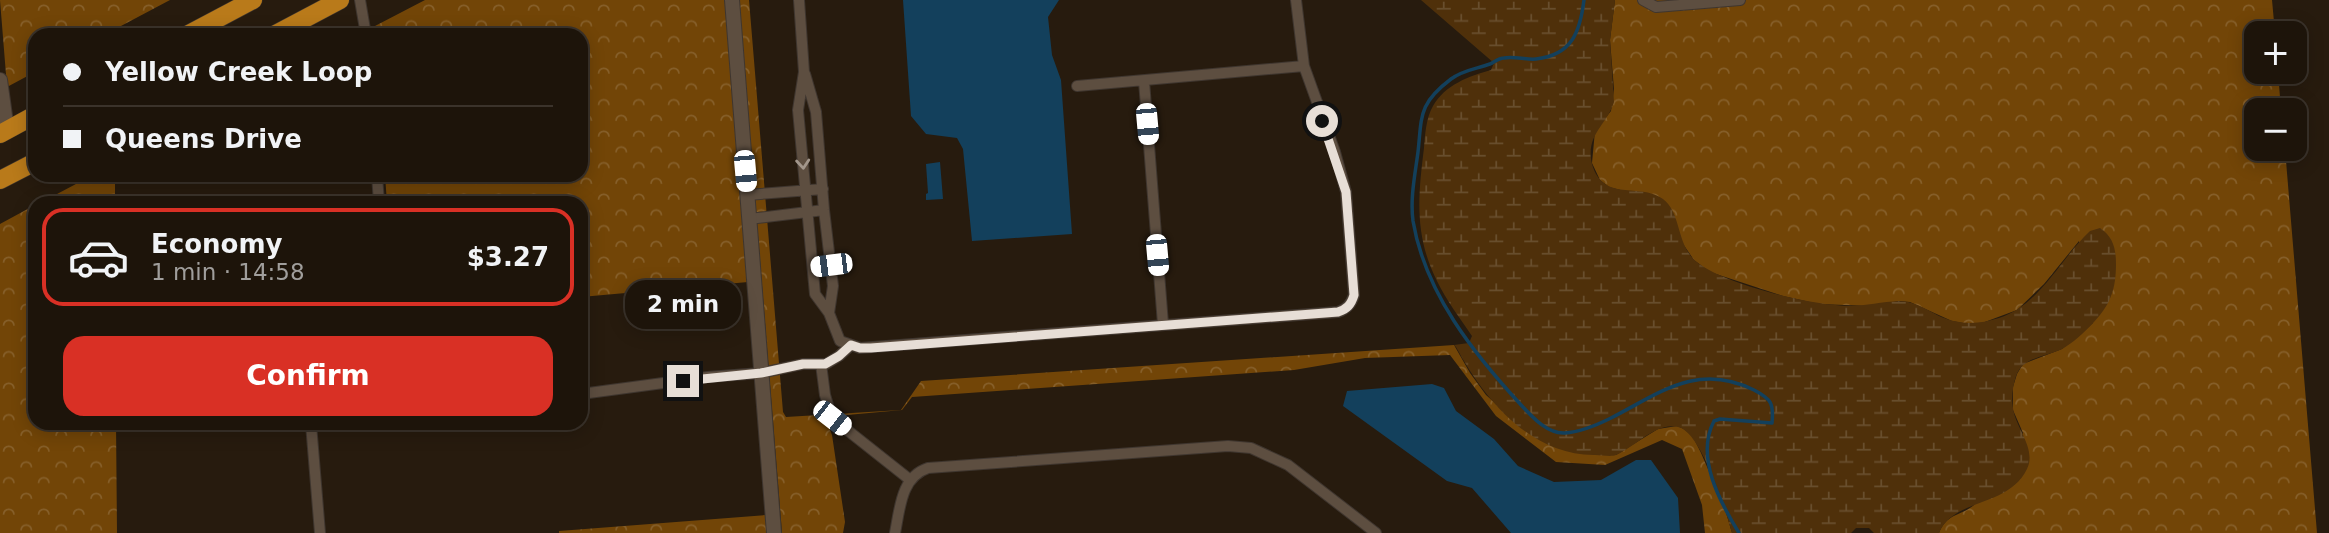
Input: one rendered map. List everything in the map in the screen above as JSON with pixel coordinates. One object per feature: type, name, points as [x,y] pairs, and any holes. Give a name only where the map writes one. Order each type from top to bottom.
[{"type":"main road","points":[[200,28],[253,0]]},
{"type":"main road","points":[[287,28],[340,0]]},
{"type":"main road","points":[[3,132],[28,120]]},
{"type":"main road","points":[[0,180],[28,166]]},
{"type":"street","points":[[360,0],[365,28]]},
{"type":"street","points":[[732,0],[774,533]]},
{"type":"street","points":[[799,0],[804,72],[816,112],[831,265],[833,286],[829,313]]},
{"type":"street","points":[[804,72],[798,110],[815,294],[829,313],[840,341],[860,348],[871,348],[1338,312],[1352,303],[1354,295],[1346,192],[1335,152],[1304,66],[1296,0]]},
{"type":"street","points":[[1643,0],[1656,7],[1740,0]]},
{"type":"street","points":[[1077,86],[1304,66]]},
{"type":"street","points":[[0,80],[3,132]]},
{"type":"street","points":[[1144,81],[1163,324]]},
{"type":"street","points":[[800,132],[818,132]]},
{"type":"street","points":[[747,195],[823,188]]},
{"type":"street","points":[[749,219],[824,210]]},
{"type":"street","points":[[812,268],[831,265]]},
{"type":"street","points":[[588,393],[708,377],[761,373],[803,364],[821,364],[839,356],[851,345]]},
{"type":"street","points":[[821,364],[825,395],[832,418],[909,479]]},
{"type":"street","points":[[311,430],[320,533]]},
{"type":"street","points":[[895,533],[909,479],[928,468],[1241,446],[1268,454],[1288,466],[1376,533]]},
{"type":"green space","points":[[0,0],[170,0],[117,28],[28,28],[28,76],[7,87]]},
{"type":"green space","points":[[425,0],[726,0],[748,282],[588,296],[588,196],[386,196],[386,182],[588,182],[588,28],[375,26]]},
{"type":"green space","points":[[739,0],[749,0],[783,412],[786,417],[901,410],[921,381],[1454,345],[1486,395],[1507,414],[1616,455],[1658,429],[1677,426],[1684,429],[1693,437],[1701,453],[1724,506],[1732,533],[1705,533],[1702,505],[1682,449],[1662,440],[1605,465],[1556,462],[1496,416],[1450,355],[1365,358],[1294,370],[912,397],[902,410],[825,417],[832,435],[845,522],[843,533],[782,533]]},
{"type":"green space","points":[[1421,0],[1615,0],[1610,40],[1614,102],[1591,145],[1592,164],[1597,176],[1604,184],[1613,188],[1654,194],[1663,199],[1673,213],[1691,256],[1711,271],[1749,286],[1793,298],[1834,305],[1908,302],[1952,321],[1983,322],[2013,312],[2026,303],[2090,231],[2100,228],[2104,231],[2113,243],[2116,258],[2114,285],[2108,303],[2090,327],[2074,341],[2060,350],[2029,361],[2016,376],[2013,408],[2029,454],[2027,469],[2018,482],[2007,491],[1956,514],[1946,522],[1939,533],[1874,533],[1869,528],[1856,528],[1851,533],[1732,533],[1704,456],[1687,432],[1678,427],[1661,428],[1616,455],[1609,456],[1572,453],[1550,446],[1512,421],[1481,386],[1454,345],[1469,343],[1472,336],[1445,295],[1430,264],[1421,232],[1419,199],[1427,121],[1431,111],[1444,92],[1466,78],[1491,70],[1494,63]]},
{"type":"green space","points":[[1615,0],[2272,0],[2274,21],[2244,21],[2244,84],[2279,84],[2280,98],[2244,98],[2244,161],[2286,161],[2317,533],[1939,533],[1946,521],[1971,507],[1983,495],[2023,433],[2013,410],[2013,387],[2023,364],[2062,349],[2093,323],[2079,241],[2044,284],[2017,310],[1982,323],[1952,321],[1910,302],[1870,306],[1819,304],[1783,296],[1710,272],[1694,260],[1681,241],[1674,215],[1649,193],[1628,192],[1609,187],[1600,180],[1592,163],[1595,131],[1611,111],[1614,89],[1610,40]]},
{"type":"green space","points":[[80,182],[115,182],[115,196],[53,196]]},
{"type":"green space","points":[[28,209],[28,430],[116,430],[117,533],[0,533],[0,224]]},
{"type":"green space","points":[[766,515],[768,533],[559,533],[559,531]]},
{"type":"water","points":[[903,0],[1059,0],[1048,17],[1052,55],[1061,80],[1072,234],[972,241],[963,149],[957,138],[926,134],[911,116]]},
{"type":"water","points":[[940,162],[943,199],[926,200],[926,164]]},
{"type":"water","points":[[1432,384],[1444,388],[1456,411],[1494,439],[1518,466],[1554,482],[1601,480],[1636,460],[1651,460],[1678,498],[1680,533],[1511,533],[1472,488],[1447,481],[1343,406],[1347,391]]},
{"type":"waterway","points":[[1584,0],[1577,32],[1558,53],[1536,59],[1502,58],[1456,76],[1432,96],[1421,120],[1412,195],[1413,221],[1419,247],[1440,297],[1470,344],[1526,411],[1553,431],[1565,433],[1589,428],[1663,391],[1697,380],[1734,382],[1768,399],[1772,406],[1772,423],[1720,419],[1714,421],[1709,435],[1707,449],[1712,479],[1739,533]]},
{"type":"route","points":[[683,381],[761,373],[803,364],[825,364],[851,345],[871,348],[1338,312],[1346,309],[1352,303],[1354,295],[1346,192],[1335,152],[1322,121]]}]
